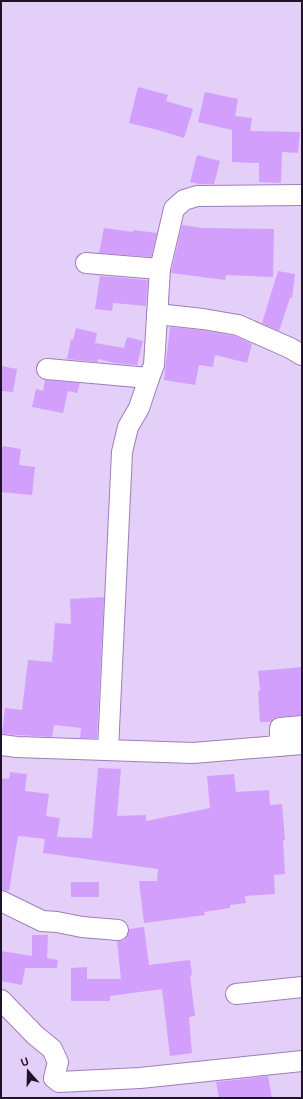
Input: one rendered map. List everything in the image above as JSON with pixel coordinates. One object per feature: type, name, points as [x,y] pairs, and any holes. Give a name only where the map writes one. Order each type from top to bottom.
[{"type":"street","points":[[108,750],[122,452],[128,427],[139,408],[154,364],[160,269],[174,209],[184,200],[197,196],[302,195]]},
{"type":"street","points":[[86,263],[160,269]]},
{"type":"street","points":[[157,314],[203,319],[238,325],[290,348],[302,355]]},
{"type":"street","points":[[47,369],[149,378]]},
{"type":"street","points":[[280,746],[280,728],[302,726]]},
{"type":"street","points":[[1,745],[17,747],[193,753],[302,744]]},
{"type":"street","points":[[1,901],[42,921],[82,927],[118,930]]},
{"type":"street","points":[[236,994],[302,987]]},
{"type":"street","points":[[1,1000],[35,1035],[52,1049],[58,1062],[54,1078],[59,1082],[140,1078],[302,1062]]},
{"type":"building","points":[[138,87],[168,95],[166,101],[193,109],[184,138],[129,123]]},
{"type":"building","points":[[205,92],[238,99],[235,116],[252,118],[250,131],[300,132],[298,153],[282,152],[281,183],[259,182],[259,163],[232,162],[232,130],[198,122]]},
{"type":"building","points":[[197,155],[220,161],[214,184],[199,184],[190,182]]},
{"type":"building","points":[[182,225],[203,228],[274,229],[273,277],[226,275],[225,280],[171,273]]},
{"type":"building","points":[[104,228],[133,232],[133,230],[157,233],[151,257],[99,253]]},
{"type":"building","points":[[278,271],[295,274],[292,298],[290,298],[279,331],[262,323]]},
{"type":"building","points":[[100,276],[148,280],[146,306],[113,303],[112,311],[95,309]]},
{"type":"building","points":[[170,327],[201,330],[235,336],[252,344],[247,363],[215,355],[213,367],[199,365],[195,385],[164,380]]},
{"type":"building","points":[[76,328],[97,333],[95,343],[124,348],[127,337],[143,341],[137,365],[115,363],[98,359],[97,362],[67,359],[71,339],[73,340]]},
{"type":"building","points":[[1,366],[17,369],[13,392],[1,391]]},
{"type":"building","points":[[45,380],[80,383],[77,393],[68,391],[63,413],[32,407],[36,389],[43,391]]},
{"type":"building","points":[[3,446],[21,449],[19,465],[35,467],[32,495],[1,492],[1,456]]},
{"type":"building","points":[[104,597],[97,738],[80,738],[81,728],[54,725],[52,737],[2,734],[5,708],[22,710],[28,660],[52,662],[55,623],[71,624],[70,599]]},
{"type":"building","points":[[302,667],[302,715],[274,718],[271,722],[260,722],[258,691],[260,691],[258,671]]},
{"type":"building","points":[[98,768],[121,769],[117,816],[146,815],[146,821],[210,808],[207,776],[234,774],[236,792],[269,790],[270,805],[282,804],[285,840],[283,840],[285,874],[274,875],[275,894],[245,896],[246,903],[230,905],[230,908],[204,912],[205,915],[144,923],[139,881],[157,881],[158,869],[43,853],[45,839],[18,836],[9,891],[1,890],[1,778],[9,779],[10,772],[27,774],[25,791],[49,794],[46,816],[60,818],[57,837],[92,838]]},
{"type":"building","points":[[71,882],[99,882],[99,897],[71,897]]},
{"type":"building","points":[[144,927],[149,965],[190,960],[192,975],[190,976],[195,1016],[189,1017],[192,1053],[170,1056],[162,989],[110,996],[110,1001],[71,1001],[71,968],[87,967],[87,979],[121,979],[117,941],[123,941],[127,937],[129,929]]},
{"type":"building","points":[[32,935],[48,935],[47,958],[58,960],[57,968],[25,968],[22,985],[1,981],[1,951],[32,956]]},
{"type":"building","points":[[268,1076],[272,1098],[219,1098],[216,1082]]}]
